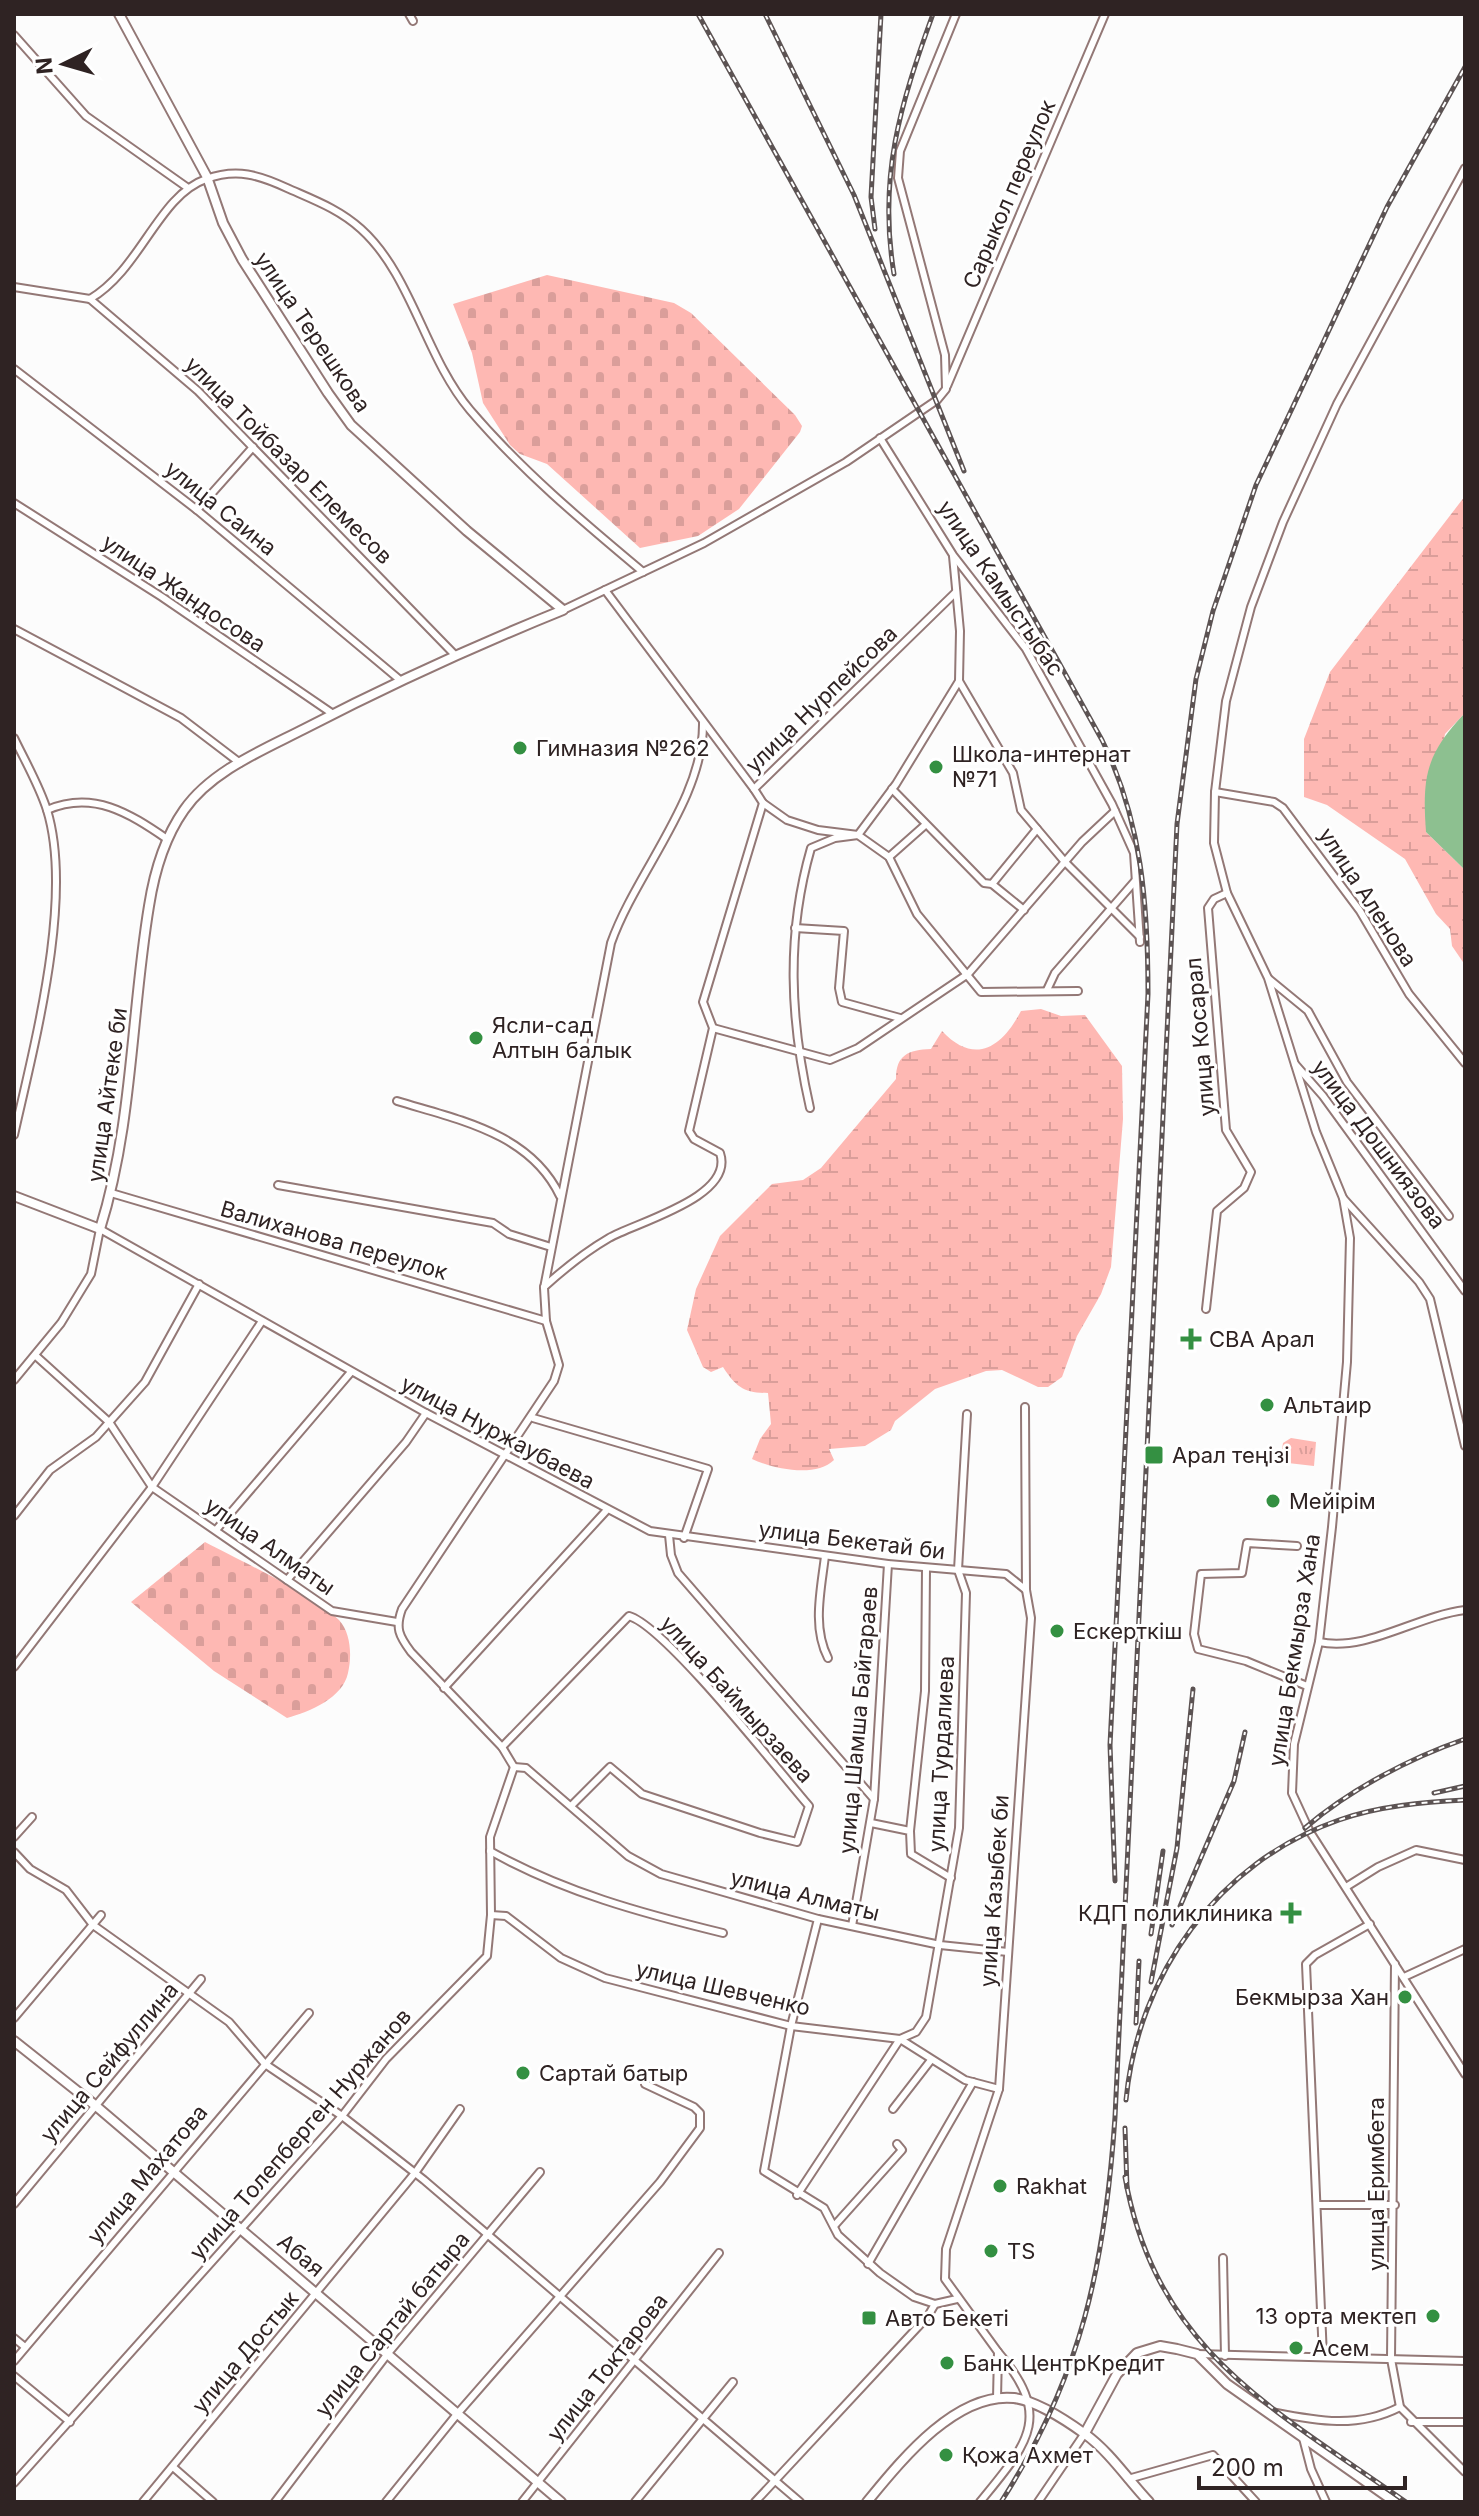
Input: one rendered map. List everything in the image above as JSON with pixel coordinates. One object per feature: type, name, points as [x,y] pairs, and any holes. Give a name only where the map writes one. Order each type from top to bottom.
[{"type":"street","name":"улица Терешкова","points":[[119,14],[208,178],[223,223],[242,259],[351,425],[467,531],[563,610]]},
{"type":"street","points":[[563,610],[704,543],[880,438],[937,400],[946,389],[945,355],[898,178],[900,151],[956,14]]},
{"type":"street","name":"Сарыкол переулок","points":[[946,389],[1105,14]]},
{"type":"street","points":[[14,35],[86,116],[188,188]]},
{"type":"street","points":[[1465,168],[1337,404],[1283,522],[1251,607],[1230,688],[1215,792],[1214,843],[1227,893],[1268,978],[1291,1059],[1343,1198],[1419,1282],[1430,1299],[1465,1446]]},
{"type":"street","points":[[14,287],[90,299],[123,274],[172,202],[188,188],[208,178],[246,172],[262,175],[326,203],[360,227],[376,244],[407,297],[446,378],[469,409],[528,475],[643,572]]},
{"type":"street","name":"улица Тойбазар Елемесов","points":[[90,299],[198,391],[454,654]]},
{"type":"street","name":"улица Саина","points":[[14,369],[197,510],[400,680]]},
{"type":"street","name":"улица Камыстыбас","points":[[880,438],[953,555],[1026,649],[1115,811],[1134,853],[1140,939],[1111,907]]},
{"type":"street","points":[[197,510],[253,447]]},
{"type":"street","name":"улица Жандосова","points":[[14,503],[162,597],[333,714]]},
{"type":"street","points":[[953,555],[959,681],[980,711],[1013,773],[1021,810],[1065,862],[1111,907]]},
{"type":"street","points":[[605,590],[754,789]]},
{"type":"street","name":"улица Нурпейсова","points":[[544,1288],[570,1263],[612,1236],[664,1214],[713,1183],[723,1163],[720,1153],[694,1139],[689,1131],[713,1028],[703,1002],[763,803],[754,789],[956,592]]},
{"type":"street","name":"улица Айтеке би","points":[[14,1380],[36,1356],[91,1274],[122,1147],[150,902],[167,839],[184,809],[201,791],[240,763],[333,714],[454,654],[563,610]]},
{"type":"street","points":[[14,629],[181,718],[240,763]]},
{"type":"street","points":[[810,1108],[798,1053],[792,977],[795,928],[811,848],[835,838],[858,835],[892,789],[959,681]]},
{"type":"street","points":[[397,1622],[402,1609],[533,1418],[559,1365],[546,1321],[544,1288],[560,1196],[592,1054],[611,943],[622,911],[695,775],[703,723]]},
{"type":"street","points":[[14,738],[47,810],[55,855],[52,931],[14,1135]]},
{"type":"street","points":[[892,789],[924,826],[984,883],[992,884],[1024,910]]},
{"type":"street","name":"улица Аленова","points":[[1215,792],[1265,800],[1283,808],[1360,911],[1409,994],[1465,1063]]},
{"type":"street","points":[[47,810],[69,800],[127,811],[167,839]]},
{"type":"street","points":[[763,803],[787,820],[818,830],[858,835],[889,857],[917,914],[981,992],[1078,991]]},
{"type":"street","points":[[713,1028],[830,1060],[858,1048],[968,974],[1065,862],[1115,811]]},
{"type":"street","points":[[889,857],[924,826]]},
{"type":"street","points":[[992,884],[1037,829]]},
{"type":"street","points":[[1047,990],[1055,973],[1136,881]]},
{"type":"street","name":"улица Косарал","points":[[1206,1309],[1217,1211],[1244,1188],[1251,1172],[1226,1130],[1226,1096],[1214,1003],[1208,908],[1214,899],[1227,893]]},
{"type":"street","points":[[795,928],[844,931],[839,988],[842,1002],[900,1018]]},
{"type":"street","points":[[1268,978],[1308,1011],[1347,1082],[1449,1216]]},
{"type":"street","name":"улица Дошниязова","points":[[1291,1059],[1323,1096],[1465,1291]]},
{"type":"street","points":[[397,1101],[492,1132],[514,1143],[550,1176],[560,1196]]},
{"type":"street","points":[[278,1185],[493,1223],[509,1234],[551,1247]]},
{"type":"street","name":"Валиханова переулок","points":[[111,1193],[546,1321]]},
{"type":"street","name":"улица Нуржаубаева","points":[[14,1196],[100,1229],[505,1457],[606,1511],[650,1531],[669,1535]]},
{"type":"street","name":"улица Бекмырза Хана","points":[[1343,1198],[1352,1279],[1347,1362],[1319,1642],[1294,1744],[1292,1793],[1307,1826],[1465,2074]]},
{"type":"street","points":[[14,1516],[50,1470],[96,1437],[145,1382],[199,1284]]},
{"type":"street","points":[[14,1667],[152,1487],[262,1321]]},
{"type":"street","name":"улица Алматы","points":[[36,1356],[109,1422],[152,1487],[332,1611],[397,1622],[399,1637],[502,1747],[514,1767],[526,1768],[628,1856],[661,1874],[818,1919],[940,1945],[1008,1952]]},
{"type":"street","points":[[216,1530],[351,1372]]},
{"type":"street","name":"улица Казыбек би","points":[[1025,1407],[1026,1590],[1031,1618],[999,2089],[946,2249],[945,2279],[1030,2402]]},
{"type":"street","points":[[287,1580],[406,1442],[426,1413]]},
{"type":"street","name":"улица Турдалиева","points":[[797,2195],[900,2039],[916,2032],[926,2017],[959,1828],[966,1593],[958,1570],[967,1414]]},
{"type":"street","points":[[533,1418],[708,1469],[684,1538]]},
{"type":"street","points":[[444,1688],[606,1511]]},
{"type":"street","points":[[669,1535],[671,1555],[678,1573],[874,1799]]},
{"type":"street","name":"улица Бекетай би","points":[[669,1535],[888,1564],[1006,1574],[1026,1590]]},
{"type":"street","points":[[1297,1546],[1247,1543],[1242,1573],[1201,1574],[1194,1634],[1198,1649],[1246,1661],[1307,1686]]},
{"type":"street","points":[[825,1556],[819,1627],[820,1643],[828,1658]]},
{"type":"street","name":"улица Шамша Байгараев","points":[[852,1926],[874,1799],[888,1564]]},
{"type":"street","points":[[926,1568],[925,1691],[910,1831],[911,1854],[951,1878]]},
{"type":"street","points":[[1319,1642],[1340,1646],[1427,1617],[1465,1610]]},
{"type":"street","name":"улица Баймырзаева","points":[[502,1747],[629,1616],[639,1619],[668,1644],[809,1806],[797,1842],[642,1794],[610,1767],[571,1806]]},
{"type":"street","name":"улица Толепберген Нуржанов","points":[[14,2483],[342,2116],[386,2059],[487,1956],[491,1915],[490,1837],[514,1767]]},
{"type":"street","points":[[14,1837],[32,1817]]},
{"type":"street","points":[[871,1823],[910,1831]]},
{"type":"street","points":[[1346,1887],[1378,1867],[1416,1850],[1465,1860]]},
{"type":"street","points":[[490,1851],[538,1877],[628,1910],[723,1933]]},
{"type":"street","points":[[14,1852],[30,1869],[66,1890],[93,1925],[229,2022],[265,2064],[342,2116],[415,2173],[800,2502]]},
{"type":"street","points":[[14,2018],[101,1915]]},
{"type":"street","name":"улица Шевченко","points":[[491,1915],[506,1916],[561,1958],[605,1978],[791,2026],[900,2039],[973,2082],[999,2089]]},
{"type":"street","points":[[818,1919],[791,2026],[764,2171],[797,2195],[824,2208],[838,2235],[868,2264],[906,2292],[935,2304],[957,2299]]},
{"type":"street","points":[[1323,2357],[1306,1964],[1315,1955],[1370,1924]]},
{"type":"street","points":[[1404,1977],[1465,1949]]},
{"type":"street","name":"улица Еримбета","points":[[1395,1963],[1395,2205],[1391,2359],[1400,2407],[1411,2422],[1465,2472]]},
{"type":"street","name":"улица Сейфуллина","points":[[14,2204],[201,1979]]},
{"type":"street","name":"улица Махатова","points":[[14,2361],[309,2013]]},
{"type":"street","name":"Абая","points":[[14,2041],[389,2352],[561,2502]]},
{"type":"street","points":[[893,2109],[931,2060]]},
{"type":"street","points":[[868,2264],[973,2082]]},
{"type":"street","points":[[386,2502],[458,2413],[660,2182],[701,2124],[700,2113],[694,2107],[645,2084]]},
{"type":"street","name":"улица Достык","points":[[143,2502],[415,2173],[460,2109]]},
{"type":"street","points":[[834,2226],[902,2150],[897,2144]]},
{"type":"street","name":"улица Сартай батыра","points":[[275,2502],[389,2352],[540,2172]]},
{"type":"street","points":[[1317,2205],[1395,2205]]},
{"type":"street","name":"улица Токтарова","points":[[522,2502],[719,2253]]},
{"type":"street","points":[[1223,2258],[1225,2356]]},
{"type":"street","points":[[755,2502],[903,2339],[928,2316],[935,2304]]},
{"type":"street","points":[[14,2338],[25,2347]]},
{"type":"street","points":[[1043,2500],[1117,2374],[1137,2353],[1160,2346],[1225,2356],[1465,2361]]},
{"type":"street","points":[[997,2399],[998,2352]]},
{"type":"street","points":[[1197,2354],[1227,2384],[1395,2502]]},
{"type":"street","points":[[14,2376],[70,2422]]},
{"type":"street","points":[[635,2502],[733,2382]]},
{"type":"street","points":[[867,2502],[923,2439],[970,2408],[997,2399],[1030,2402],[1085,2433],[1149,2502]]},
{"type":"street","points":[[980,2502],[1028,2439],[1030,2402]]},
{"type":"street","points":[[1267,2411],[1338,2423],[1358,2421],[1400,2407]]},
{"type":"street","points":[[1411,2422],[1465,2422]]},
{"type":"street","points":[[1303,2436],[1311,2469],[1326,2502]]},
{"type":"street","points":[[1128,2479],[1213,2455],[1256,2502]]},
{"type":"street","points":[[173,2467],[213,2502]]},
{"type":"green space","points":[[547,275],[674,303],[691,313],[795,415],[802,426],[800,432],[739,509],[698,536],[640,548],[547,464],[520,454],[510,445],[483,403],[472,353],[453,304]]},
{"type":"green space","points":[[1465,496],[1465,713],[1445,734],[1426,832],[1465,870],[1465,965],[1452,946],[1450,929],[1436,914],[1405,859],[1327,805],[1304,797],[1304,739],[1330,672]]},
{"type":"green space","points":[[1041,1009],[1061,1016],[1085,1015],[1122,1066],[1123,1119],[1111,1267],[1101,1294],[1077,1336],[1062,1377],[1048,1387],[1038,1387],[1002,1370],[986,1371],[935,1389],[895,1421],[891,1430],[865,1446],[829,1449],[834,1460],[817,1469],[794,1470],[752,1459],[760,1439],[771,1424],[768,1393],[741,1388],[723,1367],[711,1372],[703,1367],[687,1330],[696,1289],[720,1236],[772,1184],[803,1180],[821,1168],[896,1079],[898,1064],[905,1055],[931,1049],[942,1031],[966,1048],[987,1048],[1005,1034],[1021,1011]]},
{"type":"green space","points":[[1291,1438],[1316,1442],[1314,1466],[1288,1463],[1281,1455],[1283,1443]]},
{"type":"green space","points":[[205,1542],[295,1589],[339,1620],[350,1645],[350,1659],[345,1682],[332,1697],[315,1708],[287,1718],[214,1671],[131,1602]]},
{"type":"shaded area","points":[[1465,713],[1465,870],[1426,832],[1425,796],[1434,754]]},
{"type":"railway","points":[[698,14],[1102,740],[1126,801],[1134,832],[1144,896],[1148,994],[1110,1745],[1115,1881]]},
{"type":"railway","points":[[765,14],[854,195],[964,471]]},
{"type":"railway","points":[[875,229],[871,197],[881,14]]},
{"type":"railway","points":[[894,274],[889,205],[895,142],[911,79],[933,14]]},
{"type":"railway","points":[[1001,2502],[1029,2455],[1070,2364],[1096,2270],[1111,2171],[1177,824],[1196,679],[1213,611],[1256,485],[1387,207],[1465,67]]},
{"type":"railway","points":[[1151,1982],[1177,1848],[1193,1689]]},
{"type":"railway","points":[[1172,1925],[1234,1781],[1245,1732]]},
{"type":"railway","points":[[1305,1828],[1381,1776],[1465,1739]]},
{"type":"railway","points":[[1434,1793],[1465,1786]]},
{"type":"railway","points":[[1126,2100],[1134,2054],[1147,2009],[1167,1967],[1192,1928],[1222,1894],[1256,1864],[1296,1839],[1339,1820],[1385,1808],[1465,1800]]},
{"type":"railway","points":[[1151,1934],[1163,1851]]},
{"type":"railway","points":[[1136,2023],[1139,1961]]},
{"type":"railway","points":[[1125,2128],[1127,2188]]},
{"type":"railway","points":[[1125,2177],[1141,2237],[1163,2288],[1193,2332],[1228,2370],[1267,2404],[1406,2502]]},
{"type":"place","name":"Гимназия №262","points":[[520,748]]},
{"type":"place","name":"Школа-интернат №71","points":[[936,767]]},
{"type":"place","name":"Ясли-сад Алтын балык","points":[[476,1038]]},
{"type":"place","name":"СВА Арал","points":[[1191,1339]]},
{"type":"place","name":"Альтаир","points":[[1267,1405]]},
{"type":"place","name":"Арал теңізі","points":[[1154,1455]]},
{"type":"place","name":"Мейірім","points":[[1273,1501]]},
{"type":"place","name":"Ескерткіш","points":[[1057,1631]]},
{"type":"place","name":"КДП поликлиника","points":[[1291,1913]]},
{"type":"place","name":"Бекмырза Хан","points":[[1405,1997]]},
{"type":"place","name":"Сартай батыр","points":[[523,2073]]},
{"type":"place","name":"Rakhat","points":[[1000,2186]]},
{"type":"place","name":"TS","points":[[991,2251]]},
{"type":"place","name":"13 орта мектеп","points":[[1433,2316]]},
{"type":"place","name":"Авто Бекетi","points":[[869,2318]]},
{"type":"place","name":"Асем","points":[[1296,2348]]},
{"type":"place","name":"Банк ЦентрКредит","points":[[947,2363]]},
{"type":"place","name":"Қожа Ахмет","points":[[946,2455]]}]
